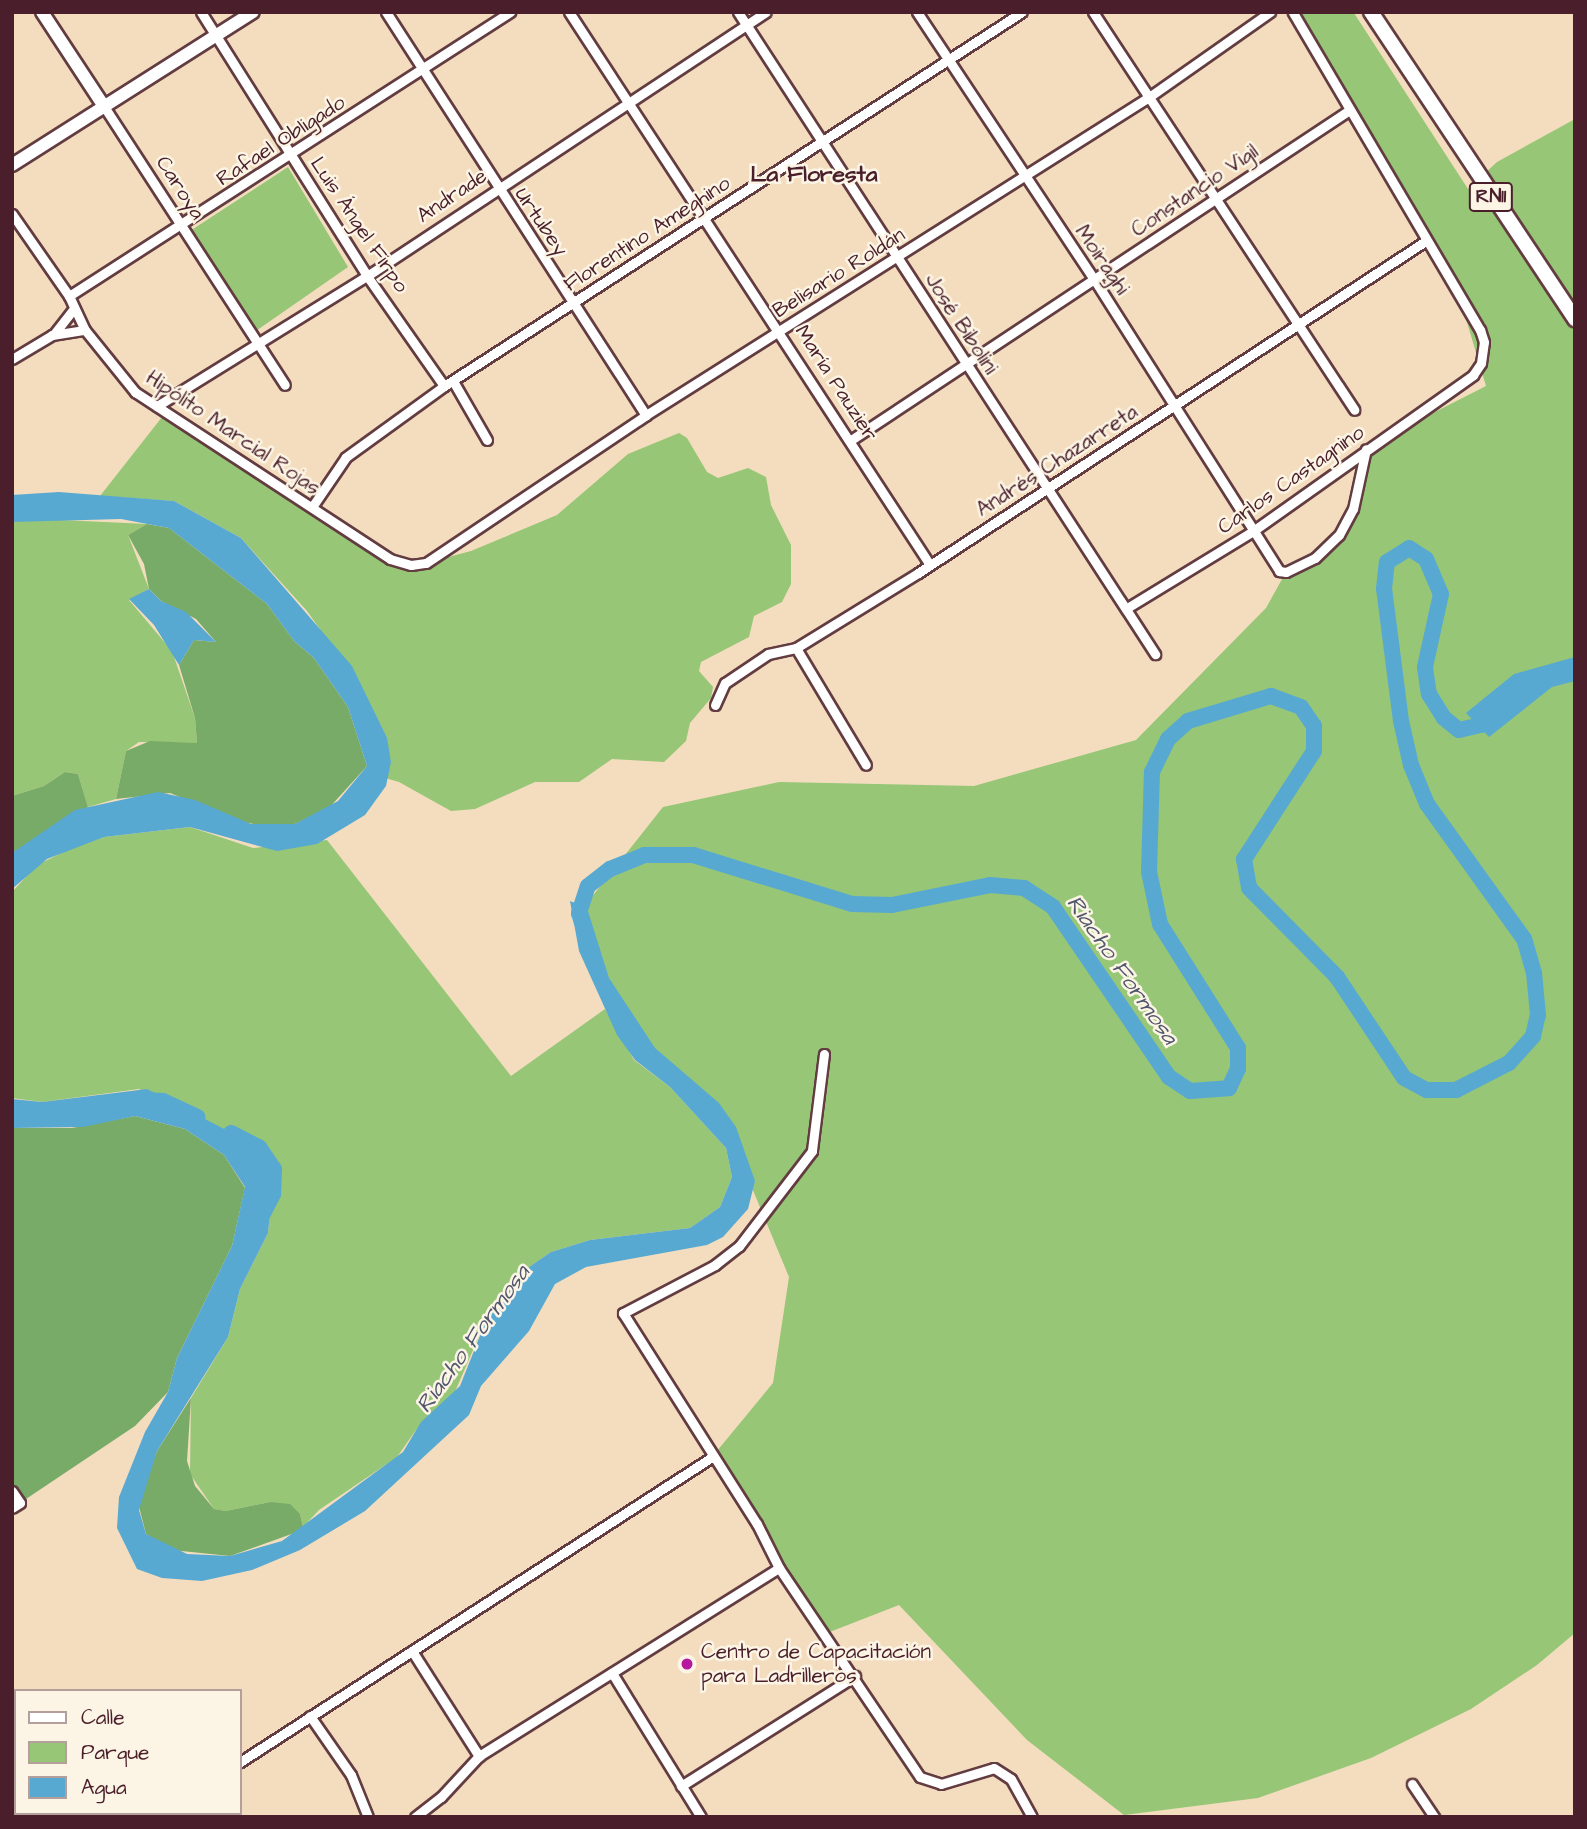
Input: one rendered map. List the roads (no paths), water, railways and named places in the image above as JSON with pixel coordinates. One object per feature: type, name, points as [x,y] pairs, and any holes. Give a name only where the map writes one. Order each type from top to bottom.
[{"type":"highway","name":"RN11","points":[[1374,17],[1575,319]]},
{"type":"main road","name":"Caroya","points":[[42,12],[105,108]]},
{"type":"main road","points":[[12,165],[253,12]]},
{"type":"street","name":"Luis Ángel Firpo","points":[[201,12],[293,154],[366,276],[444,386]]},
{"type":"street","name":"Urtubey","points":[[386,12],[496,187],[575,303],[646,415]]},
{"type":"street","name":"Rafael Obligado","points":[[69,296],[423,71],[510,12]]},
{"type":"street","name":"María Pauzier","points":[[569,12],[781,330],[930,565]]},
{"type":"street","name":"José Bibolini","points":[[738,12],[968,365],[1045,489],[1127,608],[1155,654]]},
{"type":"street","name":"Andrade","points":[[157,407],[366,276],[496,187],[766,12]]},
{"type":"street","name":"Moiraghi","points":[[917,12],[1023,177],[1094,279],[1279,570],[1286,572],[1315,558],[1348,522],[1366,449]]},
{"type":"street","name":"Florentino Ameghino","points":[[312,507],[346,457],[444,386],[1022,12]]},
{"type":"street","points":[[1093,12],[1354,410]]},
{"type":"street","name":"Belisario Roldán","points":[[426,563],[646,415],[1149,97],[1270,12]]},
{"type":"street","points":[[1293,12],[1424,242]]},
{"type":"street","name":"Caroya","points":[[105,108],[285,385]]},
{"type":"street","name":"Constancio Vigil","points":[[851,439],[968,365],[1348,111]]},
{"type":"street","name":"Hipólito Marcial Rojas","points":[[12,214],[69,296],[85,330],[135,392],[390,559],[411,565],[426,563]]},
{"type":"street","name":"Andrés Chazarreta","points":[[715,705],[725,683],[768,654],[796,648],[930,565],[1424,242]]},
{"type":"street","name":"Carlos Castagnino","points":[[1127,608],[1253,531],[1473,375],[1484,352],[1479,330],[1424,242]]},
{"type":"street","points":[[12,359],[52,335],[74,308]]},
{"type":"street","points":[[52,335],[85,330]]},
{"type":"street","points":[[453,381],[487,440]]},
{"type":"street","points":[[796,648],[866,765]]},
{"type":"street","points":[[824,1054],[811,1151],[739,1246],[715,1265],[623,1313],[757,1524],[779,1568],[855,1676],[920,1777],[941,1784],[992,1767],[1011,1779],[1032,1817]]},
{"type":"street","points":[[242,1761],[712,1457]]},
{"type":"street","points":[[12,1491],[20,1503],[12,1508]]},
{"type":"street","points":[[415,1817],[441,1797],[478,1755],[779,1568]]},
{"type":"street","points":[[412,1651],[478,1755]]},
{"type":"street","points":[[612,1673],[701,1817]]},
{"type":"street","points":[[681,1786],[855,1676]]},
{"type":"street","points":[[310,1716],[351,1775],[368,1817]]},
{"type":"street","points":[[1412,1784],[1434,1817]]},
{"type":"water","points":[[59,492],[174,501],[241,538],[352,666],[387,738],[391,762],[386,786],[365,815],[317,844],[277,851],[190,827],[104,837],[47,859],[12,889],[12,853],[75,810],[158,792],[195,800],[251,824],[295,824],[338,801],[367,766],[348,707],[314,658],[294,641],[267,604],[169,528],[121,519],[12,522],[12,495]]},
{"type":"water","points":[[149,589],[161,601],[186,612],[216,642],[194,640],[179,665],[154,625],[129,599]]},
{"type":"water","points":[[1575,657],[1575,681],[1552,687],[1489,737],[1466,713],[1514,674]]},
{"type":"water","points":[[570,901],[587,908],[609,978],[655,1048],[719,1103],[736,1127],[755,1181],[748,1209],[723,1237],[707,1245],[586,1267],[555,1284],[529,1331],[481,1386],[469,1415],[365,1511],[300,1550],[252,1570],[202,1581],[162,1578],[137,1569],[117,1528],[119,1497],[145,1432],[168,1392],[177,1358],[232,1246],[245,1187],[224,1155],[185,1129],[135,1116],[83,1127],[12,1128],[12,1099],[42,1102],[147,1089],[259,1147],[273,1184],[268,1233],[240,1289],[228,1337],[157,1451],[139,1510],[146,1534],[187,1554],[230,1556],[282,1541],[403,1452],[421,1422],[460,1386],[489,1313],[526,1269],[551,1252],[590,1240],[690,1228],[720,1207],[732,1177],[726,1148],[670,1087],[635,1060],[617,1035],[579,951]]},
{"type":"waterway","name":"Riacho Formosa","points":[[582,923],[579,913],[588,886],[610,869],[644,855],[693,855],[852,904],[892,905],[990,885],[1024,888],[1053,907],[1169,1077],[1190,1091],[1229,1088],[1238,1069],[1238,1048],[1160,924],[1149,872],[1152,772],[1168,739],[1188,721],[1271,696],[1301,707],[1314,726],[1314,751],[1244,859],[1249,888],[1337,977],[1404,1078],[1427,1090],[1456,1090],[1509,1063],[1533,1036],[1538,1015],[1534,973],[1524,939],[1427,804],[1411,765],[1401,721],[1384,589],[1387,562],[1409,548],[1426,559],[1441,594],[1425,667],[1429,694],[1444,718],[1459,730],[1481,725],[1492,714]]},
{"type":"waterway","name":"Riacho Formosa","points":[[144,1100],[163,1101],[198,1117]]},
{"type":"waterway","name":"Riacho Formosa","points":[[231,1133],[259,1147],[274,1169],[273,1194],[259,1222]]},
{"type":"place","name":"Centro de Capacitación para Ladrilleros","points":[[687,1664]]},
{"type":"district","name":"La Floresta","points":[[814,174]]}]
